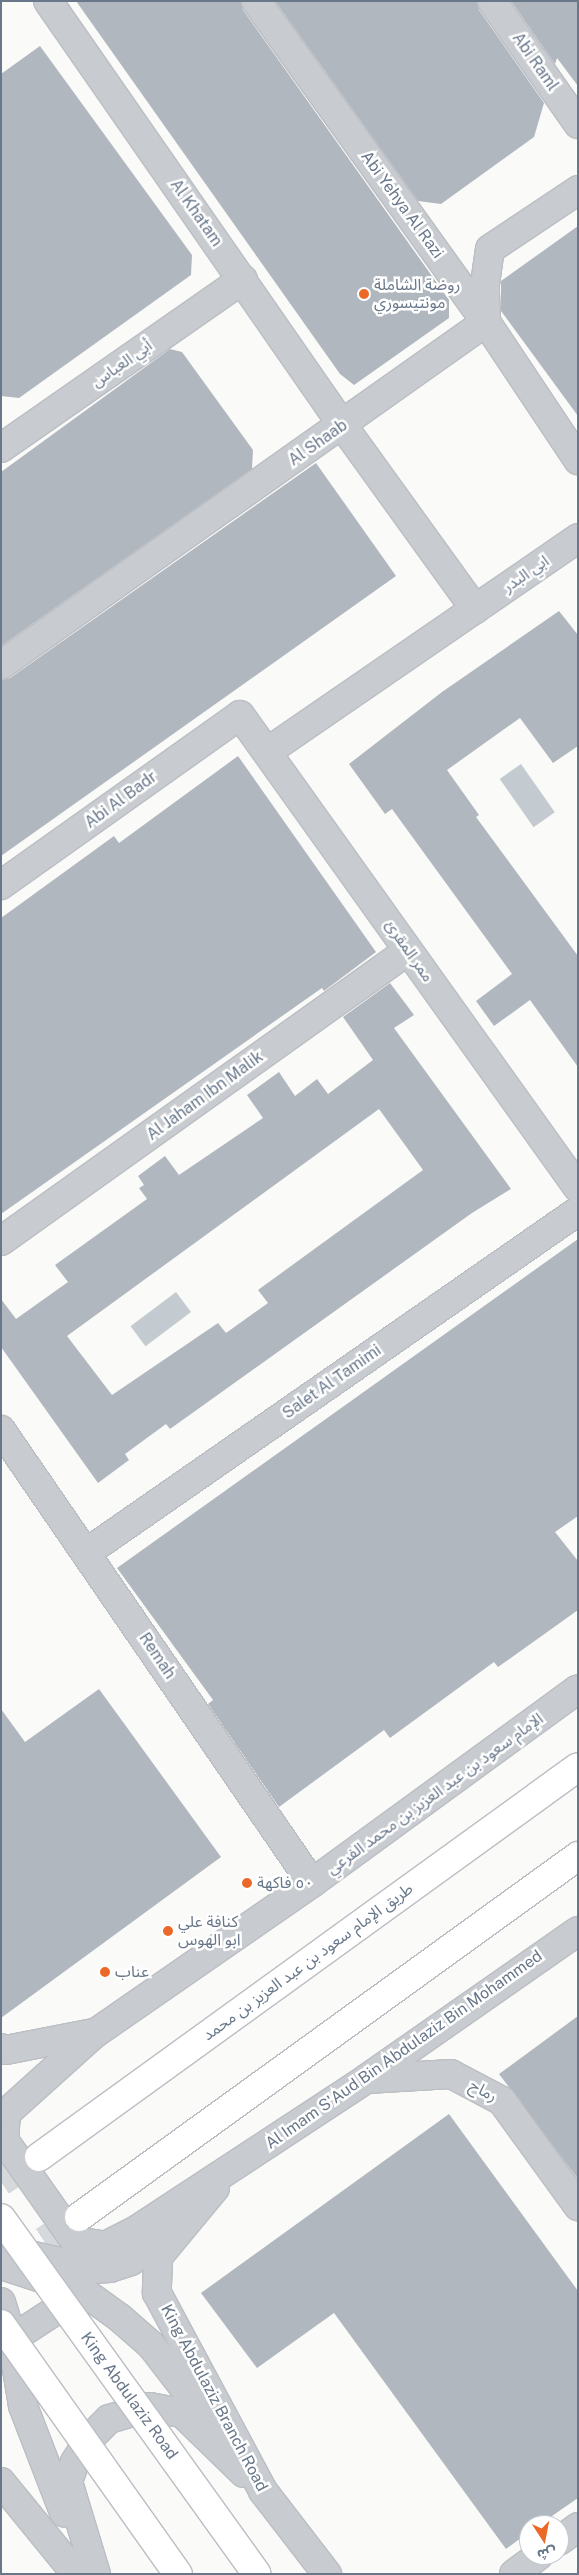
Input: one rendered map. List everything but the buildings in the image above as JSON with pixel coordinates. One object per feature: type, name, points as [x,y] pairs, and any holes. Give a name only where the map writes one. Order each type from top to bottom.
[{"type":"main road","name":"طريق الإمام سعود بن عبد العزيز بن محمد","points":[[39,2157],[578,1767]]},
{"type":"main road","points":[[79,2217],[578,1856]]},
{"type":"main road","name":"King Abdulaziz Road","points":[[1,2218],[258,2574]]},
{"type":"main road","points":[[5,2336],[178,2574]]},
{"type":"street","name":"Al Khatam","points":[[48,1],[243,279],[343,426],[475,610]]},
{"type":"street","name":"Abi Yehya Al Razi","points":[[256,1],[574,445]]},
{"type":"street","name":"Abi Raml","points":[[492,1],[578,124]]},
{"type":"street","points":[[486,322],[485,284],[490,249],[578,190]]},
{"type":"street","name":"أبي العباس","points":[[4,439],[243,279]]},
{"type":"street","name":"Al Shaab","points":[[1,665],[343,426],[486,322]]},
{"type":"street","name":"ابي البدر","points":[[475,610],[575,545]]},
{"type":"street","points":[[267,752],[475,610]]},
{"type":"street","name":"ممر المقرئ","points":[[240,715],[578,1188]]},
{"type":"street","name":"Abi Al Badr","points":[[1,885],[240,715]]},
{"type":"street","name":"Al Jaham Ibn Malik","points":[[1,1242],[408,951]]},
{"type":"street","name":"Salet Al Tamimi","points":[[86,1553],[578,1211]]},
{"type":"street","name":"Remah","points":[[1,1430],[312,1883]]},
{"type":"street","name":"الإمام سعود بن عبد العزيز بن محمد الفرعي","points":[[95,2033],[312,1883],[578,1689]]},
{"type":"street","name":"Al Imam S'Aud Bin Abdulaziz Bin Mohammed","points":[[230,2169],[366,2079],[578,1931]]},
{"type":"street","points":[[1,2048],[6,2050],[95,2033]]},
{"type":"street","points":[[1,2102],[95,2033]]},
{"type":"street","points":[[95,2033],[6,2113],[4,2140],[75,2241],[105,2246],[230,2169]]},
{"type":"street","name":"رماح","points":[[366,2079],[451,2074],[502,2101],[578,2206]]},
{"type":"street","points":[[5,2336],[84,2292],[130,2261],[230,2169]]},
{"type":"street","name":"King Abdulaziz Branch Road","points":[[230,2169],[158,2257],[157,2293],[263,2491],[327,2574]]},
{"type":"street","points":[[1,2249],[92,2269],[110,2268],[130,2261]]},
{"type":"street","points":[[1,2264],[84,2292],[151,2345],[263,2491]]},
{"type":"street","points":[[1,2302],[5,2336],[23,2406],[40,2457],[91,2574]]},
{"type":"street","points":[[96,2574],[68,2482],[75,2462],[85,2446],[110,2419],[150,2407],[182,2413],[263,2491]]},
{"type":"street","points":[[1,2482],[76,2574]]},
{"type":"street","points":[[514,2574],[526,2565]]},
{"type":"shaded area","points":[[521,764],[555,812],[534,827],[500,779]]},
{"type":"shaded area","points":[[176,1292],[191,1312],[146,1346],[130,1326]]},
{"type":"tunnel","points":[[1,2182],[39,2157]]},
{"type":"tunnel","points":[[9,2264],[79,2217]]},
{"type":"place","name":"روضة الشاملة مونتيسوري","points":[[364,294]]},
{"type":"place","name":"٥٠ فاكهة","points":[[247,1883]]},
{"type":"place","name":"كنافة علي ابو الهوس","points":[[168,1931]]},
{"type":"place","name":"عناب","points":[[105,1972]]}]
